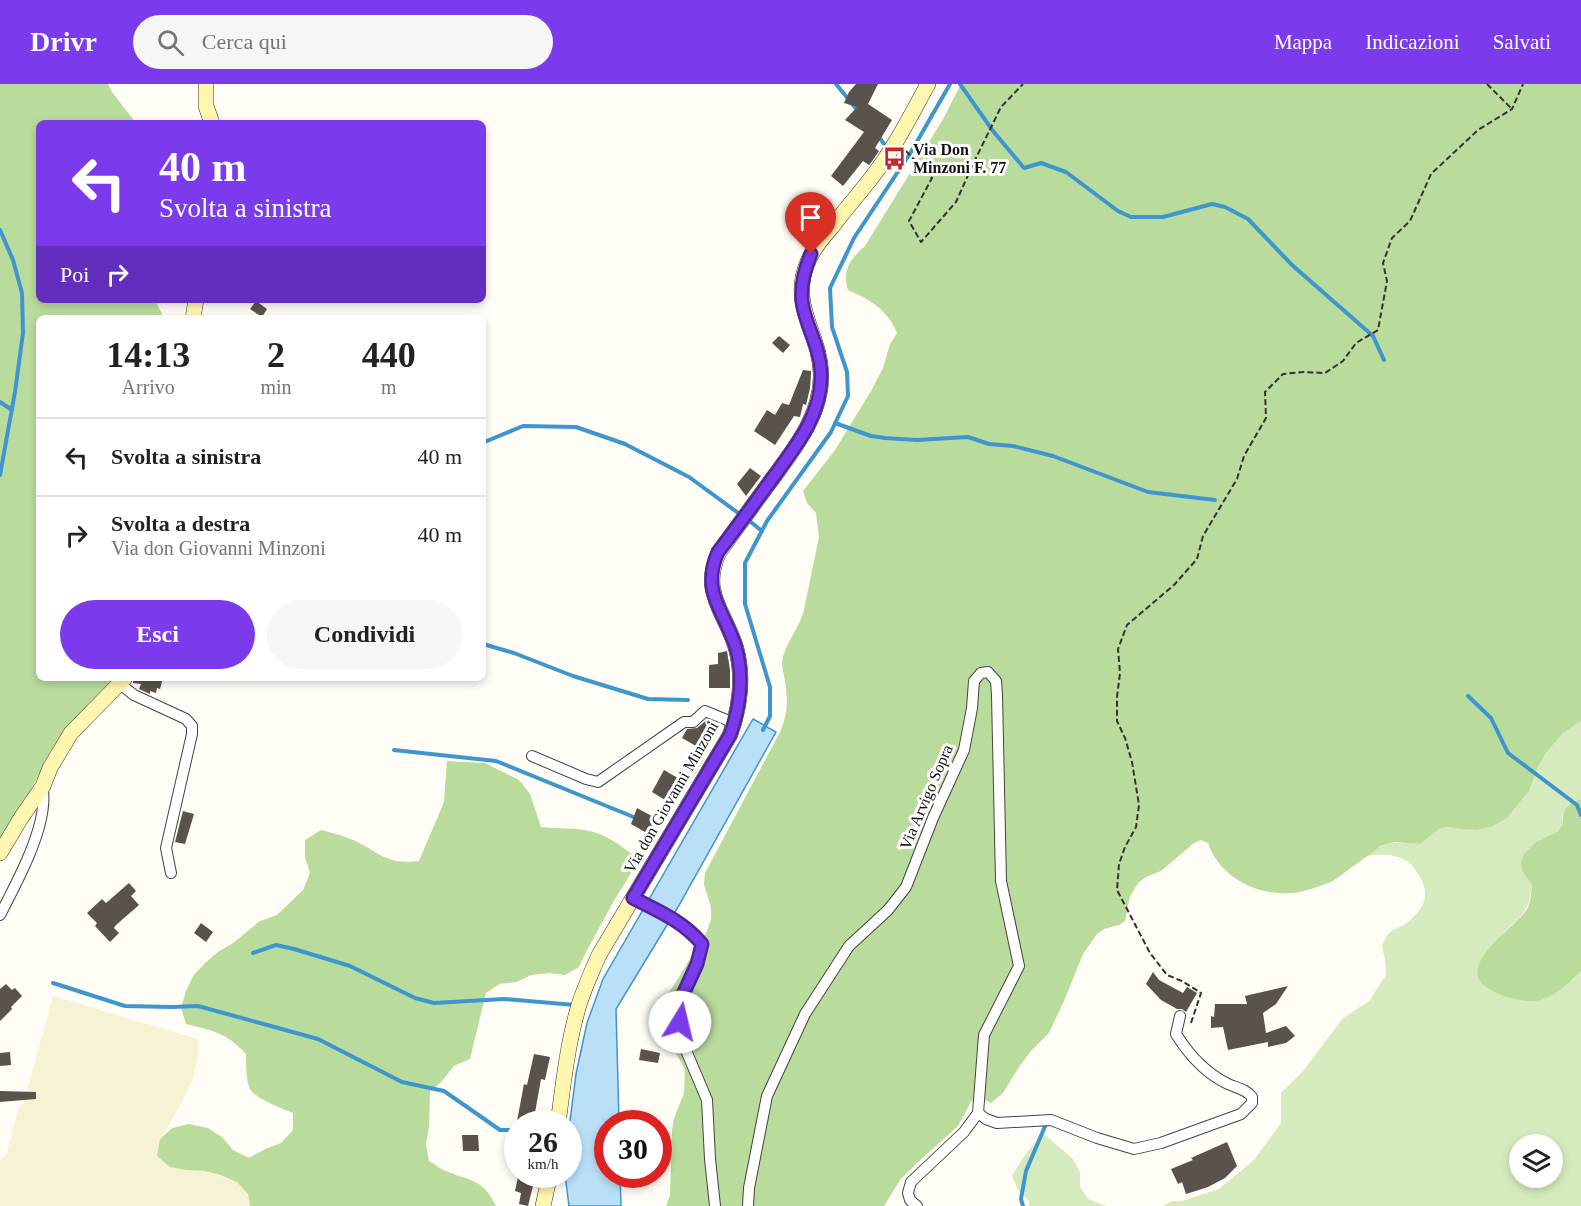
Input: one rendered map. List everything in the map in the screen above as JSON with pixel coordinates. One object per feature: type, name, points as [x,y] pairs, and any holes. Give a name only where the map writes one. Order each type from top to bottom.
[{"type":"main road","points":[[206,84],[206,106],[211,120]]},
{"type":"main road","name":"Via don Giovanni Minzoni","points":[[560,1110],[568,1056],[585,986],[599,955],[636,900],[730,735],[738,710],[740,669],[737,651],[712,590],[712,570],[718,552],[794,449],[815,411],[820,393],[819,354],[803,309],[802,298],[803,277],[811,254],[871,179],[897,141],[928,84]]},
{"type":"main road","points":[[0,853],[43,786],[50,768],[71,733],[123,681]]},
{"type":"main road","points":[[543,1206],[547,1188]]},
{"type":"street","name":"Via Arvigo Sopra","points":[[748,1206],[767,1096],[805,1014],[849,946],[888,910],[906,887],[933,818],[964,750],[972,708],[974,681],[981,673],[988,672],[996,681],[997,695],[1001,881],[1019,966],[984,1035],[978,1113]]},
{"type":"street","points":[[123,681],[134,695],[186,719],[192,726],[166,848],[171,873]]},
{"type":"street","points":[[532,756],[598,782],[684,722],[693,722],[705,711],[734,723]]},
{"type":"street","points":[[0,915],[38,832],[43,806],[43,786]]},
{"type":"street","points":[[636,900],[681,923],[702,944],[697,964],[679,1003],[680,1022],[682,1041],[707,1100],[710,1159],[716,1206]]},
{"type":"street","points":[[917,1206],[910,1200],[908,1193],[911,1182],[964,1132],[978,1113],[997,1123],[1051,1120],[1134,1149],[1161,1143],[1241,1114],[1252,1103],[1252,1097],[1247,1091],[1227,1083],[1205,1069],[1183,1045],[1176,1034],[1180,1016]]},
{"type":"path","points":[[897,141],[932,178],[909,221],[921,242],[956,202],[1001,107],[1023,84]]},
{"type":"path","points":[[1486,84],[1512,109]]},
{"type":"path","points":[[1183,1045],[1201,993],[1167,975],[1161,968],[1150,953],[1117,890],[1119,864],[1136,827],[1139,805],[1132,762],[1117,721],[1120,673],[1118,649],[1127,625],[1174,585],[1197,559],[1203,536],[1237,479],[1244,456],[1266,418],[1265,392],[1283,375],[1303,372],[1325,373],[1343,361],[1356,344],[1378,330],[1387,281],[1383,262],[1392,238],[1410,221],[1431,174],[1478,130],[1512,109],[1523,84]]},
{"type":"shaded area","points":[[53,996],[198,1039],[198,1056],[193,1078],[179,1108],[160,1139],[157,1156],[186,1170],[204,1171],[237,1182],[248,1194],[250,1206],[0,1206],[0,1160],[6,1156],[19,1106],[23,1105]]},
{"type":"green space","points":[[0,84],[108,84],[134,120],[36,120],[36,303],[156,303],[162,315],[36,315],[36,681],[111,681],[100,695],[69,724],[0,841]]},
{"type":"green space","points":[[961,84],[1581,84],[1581,721],[1563,733],[1546,753],[1529,791],[1507,818],[1493,826],[1477,830],[1446,827],[1439,829],[1420,844],[1395,842],[1381,846],[1333,881],[1312,888],[1279,893],[1253,887],[1230,875],[1221,866],[1208,843],[1201,840],[1194,843],[1161,871],[1139,882],[1130,896],[1125,921],[1097,934],[1083,954],[1049,1033],[1021,1064],[1003,1093],[991,1103],[977,1096],[971,1102],[958,1126],[900,1180],[884,1206],[666,1206],[672,1188],[672,1130],[684,1093],[685,1069],[661,1028],[659,1017],[669,993],[707,931],[711,919],[711,907],[704,885],[705,873],[785,719],[787,701],[783,657],[803,614],[819,537],[816,513],[807,503],[803,491],[835,450],[871,391],[883,368],[890,344],[897,333],[877,306],[848,290],[847,271],[851,260],[865,246],[942,121]]},
{"type":"green space","points":[[1581,721],[1581,799],[1574,801],[1562,816],[1563,824],[1557,832],[1537,841],[1522,871],[1532,885],[1527,908],[1504,932],[1506,996],[1513,999],[1572,981],[1581,971],[1581,1206],[1163,1206],[1172,1201],[1182,1201],[1219,1189],[1254,1160],[1281,1123],[1281,1093],[1303,1071],[1343,1018],[1369,1001],[1386,975],[1382,945],[1389,933],[1405,924],[1419,911],[1425,898],[1425,891],[1414,868],[1404,860],[1385,855],[1366,856],[1391,844],[1420,844],[1439,829],[1446,827],[1461,829],[1493,826],[1507,818],[1529,791],[1546,753],[1563,733]]},
{"type":"green space","points":[[695,753],[705,759],[693,778],[683,772]]},
{"type":"green space","points":[[447,761],[485,763],[519,780],[530,794],[541,827],[594,832],[618,844],[639,860],[615,899],[579,967],[565,975],[549,973],[531,975],[517,982],[500,984],[486,993],[470,1059],[454,1066],[430,1092],[426,1144],[429,1161],[481,1186],[496,1206],[250,1206],[248,1194],[237,1182],[204,1171],[170,1167],[157,1156],[160,1139],[172,1128],[189,1124],[208,1128],[222,1137],[233,1150],[249,1158],[281,1143],[293,1130],[293,1113],[264,1100],[250,1089],[246,1054],[239,1047],[219,1033],[186,1024],[181,1008],[193,976],[218,952],[260,921],[277,915],[303,890],[310,873],[305,857],[305,840],[321,830],[349,838],[390,859],[407,862],[419,861],[444,802]]},
{"type":"green space","points":[[1581,799],[1581,971],[1560,990],[1541,1000],[1524,1001],[1501,995],[1480,981],[1477,971],[1488,949],[1519,919],[1528,906],[1532,885],[1522,871],[1521,862],[1524,854],[1537,841],[1557,832],[1563,824],[1566,808]]},
{"type":"green space","points":[[1044,1134],[1073,1159],[1080,1172],[1080,1187],[1088,1199],[1106,1206],[1029,1206],[1029,1201],[1018,1190],[1012,1176],[1026,1154]]},
{"type":"water","points":[[753,719],[776,732],[678,907],[616,1009],[619,1110],[594,1110],[594,1188],[620,1188],[621,1206],[569,1206],[567,1188],[582,1188],[582,1110],[571,1110],[576,1074],[587,1023],[603,979]]},
{"type":"building","points":[[856,84],[878,84],[868,104],[892,120],[875,148],[879,151],[870,164],[863,161],[843,186],[831,176],[864,132],[845,120],[857,107],[844,103]]},
{"type":"building","points":[[803,210],[812,214],[806,226],[796,220]]},
{"type":"building","points":[[254,303],[259,303],[267,309],[263,315],[259,315],[250,309]]},
{"type":"building","points":[[779,336],[790,345],[783,353],[772,343]]},
{"type":"building","points":[[803,370],[811,371],[806,405],[803,404],[800,417],[794,416],[775,445],[754,431],[767,410],[775,415],[782,403],[789,405]]},
{"type":"building","points":[[750,468],[761,476],[746,496],[737,484]]},
{"type":"building","points":[[727,651],[730,688],[709,688],[709,665],[718,664],[718,653]]},
{"type":"building","points":[[133,681],[162,681],[160,689],[157,688],[156,693],[150,691],[150,694],[139,689],[141,684],[133,683]]},
{"type":"building","points":[[707,720],[718,724],[703,750],[682,738],[687,729],[697,728]]},
{"type":"building","points":[[664,770],[683,781],[670,803],[652,792]]},
{"type":"building","points":[[637,808],[661,821],[652,836],[631,824]]},
{"type":"building","points":[[183,811],[194,814],[185,844],[175,842]]},
{"type":"building","points":[[129,883],[136,891],[131,896],[139,905],[116,925],[114,928],[119,933],[110,942],[95,926],[97,923],[87,913],[102,899],[106,903]]},
{"type":"building","points":[[201,923],[213,932],[206,942],[194,933]]},
{"type":"building","points":[[1153,972],[1159,980],[1183,993],[1187,987],[1197,993],[1186,1012],[1161,1000],[1146,984]]},
{"type":"building","points":[[6,984],[12,990],[15,988],[22,996],[0,1021],[0,989]]},
{"type":"building","points":[[1288,986],[1276,1004],[1263,1013],[1266,1033],[1286,1026],[1295,1036],[1286,1043],[1268,1047],[1268,1042],[1228,1050],[1223,1027],[1211,1028],[1211,1016],[1214,1017],[1215,1004],[1247,1004],[1245,996]]},
{"type":"building","points":[[641,1049],[660,1053],[658,1063],[639,1060]]},
{"type":"building","points":[[10,1052],[11,1065],[0,1066],[0,1053]]},
{"type":"building","points":[[534,1054],[550,1057],[545,1080],[541,1079],[535,1110],[519,1110],[524,1084],[527,1085]]},
{"type":"building","points":[[0,1091],[36,1092],[36,1099],[0,1102]]},
{"type":"building","points":[[462,1135],[478,1135],[479,1151],[463,1151]]},
{"type":"building","points":[[1227,1142],[1237,1166],[1225,1178],[1208,1187],[1186,1194],[1182,1182],[1178,1184],[1171,1169]]},
{"type":"building","points":[[516,1188],[532,1188],[528,1206],[519,1204],[521,1193],[515,1191]]},
{"type":"waterway","points":[[836,84],[858,111]]},
{"type":"waterway","points":[[763,730],[770,716],[770,687],[745,604],[745,563],[767,521],[831,432],[848,396],[847,372],[832,327],[830,288],[854,238],[911,152],[950,84]]},
{"type":"waterway","points":[[960,84],[993,131],[1024,168],[1041,163],[1066,172],[1118,211],[1131,217],[1163,217],[1212,204],[1225,207],[1248,219],[1292,265],[1373,336],[1384,360]]},
{"type":"waterway","points":[[878,136],[888,149]]},
{"type":"waterway","points":[[893,155],[902,166]]},
{"type":"waterway","points":[[0,230],[13,260],[22,293],[23,333],[0,475]]},
{"type":"waterway","points":[[0,402],[12,410]]},
{"type":"waterway","points":[[835,423],[871,436],[885,438],[917,440],[968,437],[989,444],[1013,446],[1053,456],[1148,492],[1215,500]]},
{"type":"waterway","points":[[486,441],[523,426],[576,427],[625,444],[689,477],[741,515]]},
{"type":"waterway","points":[[747,519],[762,531]]},
{"type":"waterway","points":[[486,645],[573,676],[648,699],[688,700]]},
{"type":"waterway","points":[[1468,696],[1491,718],[1508,753],[1577,805],[1581,815]]},
{"type":"waterway","points":[[394,750],[496,761],[636,818]]},
{"type":"waterway","points":[[253,953],[276,945],[294,949],[350,966],[415,998],[434,1003],[504,999],[575,1005]]},
{"type":"waterway","points":[[53,983],[125,1006],[198,1006],[318,1039],[402,1082],[444,1091],[500,1130],[504,1130]]},
{"type":"waterway","points":[[1023,1206],[1021,1199],[1026,1171],[1046,1124]]},
{"type":"place","name":"Via Don Minzoni F. 77","points":[[895,158]]},
{"type":"route","points":[[680,1022],[679,1003],[697,964],[702,944],[681,923],[633,898],[730,735],[738,710],[740,669],[737,651],[712,590],[712,570],[718,552],[794,449],[815,411],[820,393],[819,354],[803,309],[801,287],[811,254]]}]
